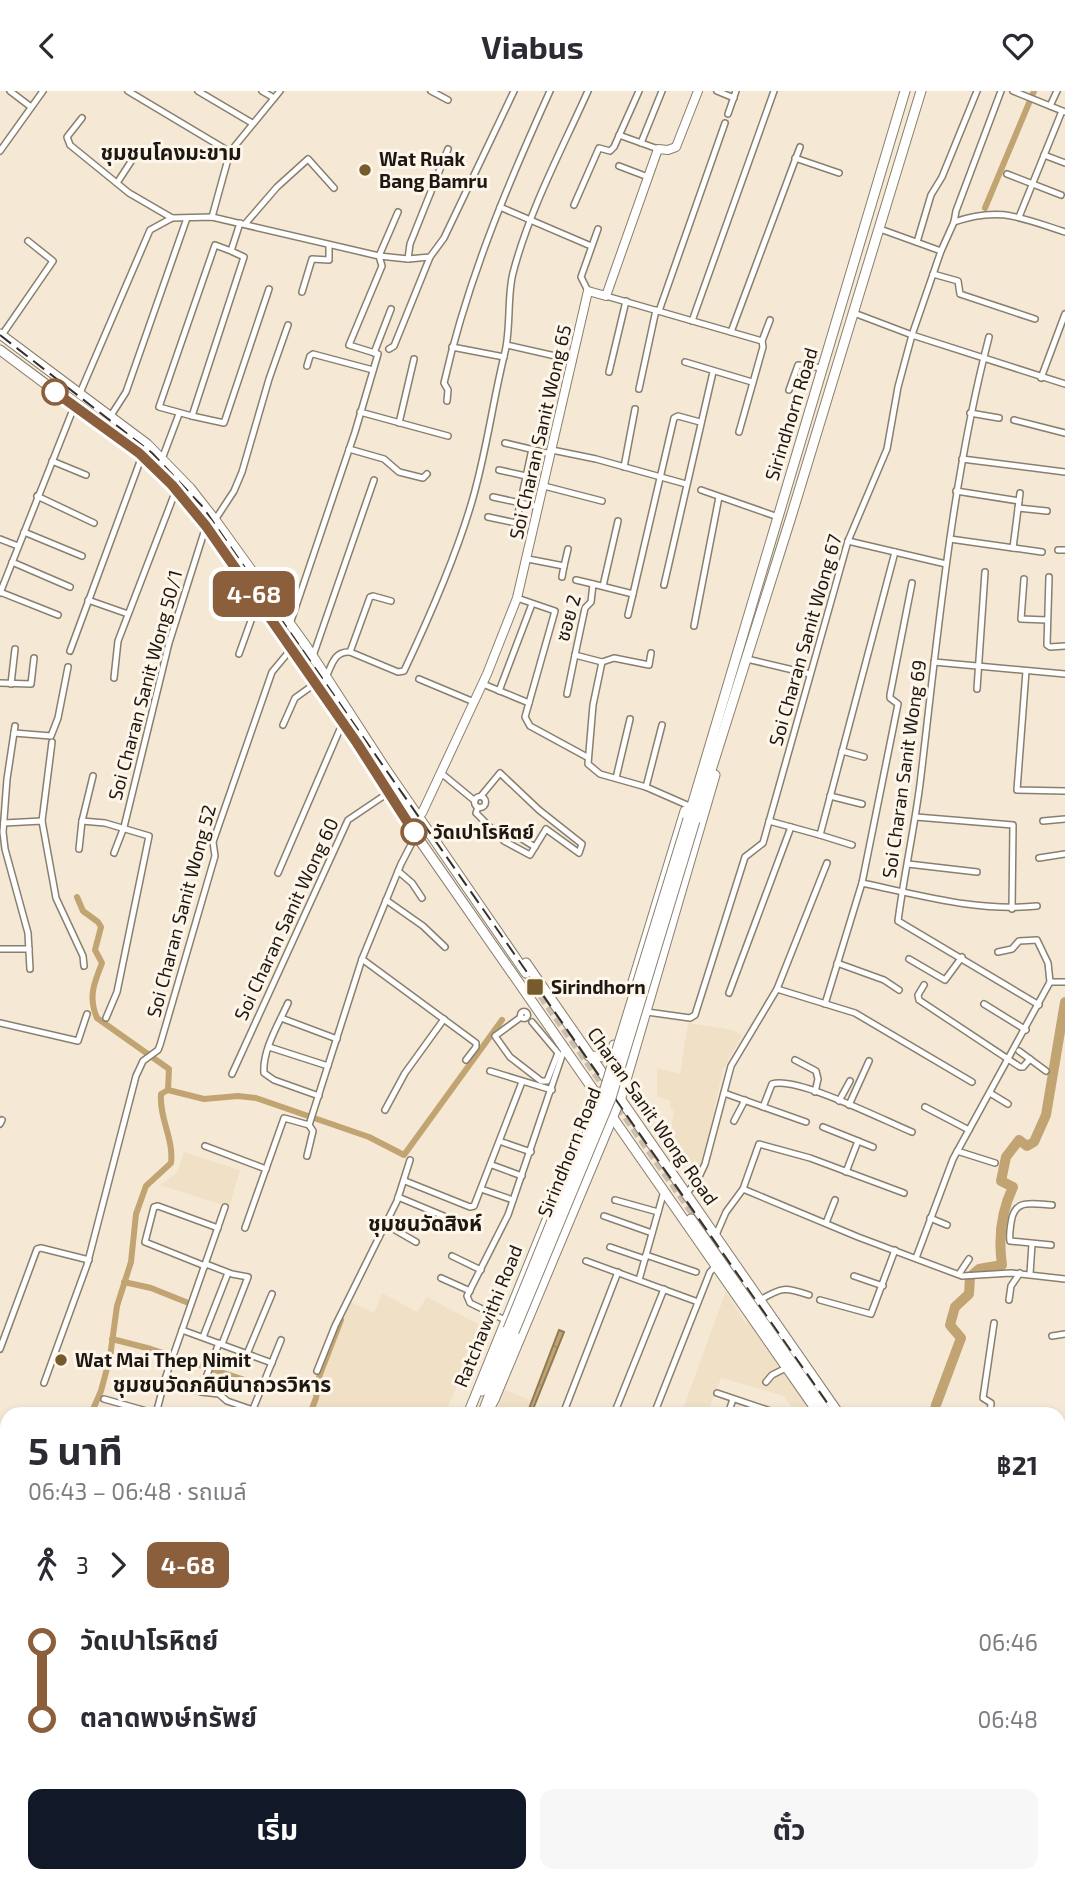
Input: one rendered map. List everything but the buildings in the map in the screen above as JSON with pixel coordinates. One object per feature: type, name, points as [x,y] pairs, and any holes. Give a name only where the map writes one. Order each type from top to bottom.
[{"type":"main road","name":"Sirindhorn Road","points":[[692,820],[709,747],[905,91]]},
{"type":"main road","name":"Sirindhorn Road","points":[[509,1327],[603,1095],[692,820],[721,742],[921,91]]},
{"type":"main road","points":[[886,155],[900,161]]},
{"type":"main road","points":[[883,166],[897,172]]},
{"type":"main road","points":[[0,349],[2,336]]},
{"type":"main road","name":"Charan Sanit Wong Road","points":[[2,336],[147,444],[190,488],[215,520],[313,656],[388,793],[416,835],[812,1407]]},
{"type":"main road","name":"Charan Sanit Wong Road","points":[[0,349],[142,456],[206,526],[343,722],[388,764],[716,1235],[831,1407]]},
{"type":"main road","points":[[178,493],[190,488]]},
{"type":"main road","name":"Charan Sanit Wong Road","points":[[361,740],[524,974]]},
{"type":"main road","name":"Sirindhorn Road","points":[[613,1116],[710,799],[721,742]]},
{"type":"main road","name":"Sirindhorn Road","points":[[604,1077],[699,767],[709,747]]},
{"type":"main road","points":[[531,998],[536,1002],[542,1001],[542,986]]},
{"type":"main road","points":[[632,986],[637,1001],[642,1002],[652,995]]},
{"type":"main road","points":[[590,1056],[606,1057],[611,1054],[614,1045]]},
{"type":"main road","name":"Ratchawithi Road","points":[[472,1407],[509,1327],[604,1077]]},
{"type":"main road","name":"Ratchawithi Road","points":[[487,1407],[531,1315],[613,1116]]},
{"type":"main road","points":[[656,1179],[655,1164],[666,1164]]},
{"type":"main road","name":"Charan Sanit Wong Road","points":[[823,1407],[693,1217],[831,1407]]},
{"type":"main road","name":"Ratchawithi Road","points":[[486,1407],[509,1327]]},
{"type":"street","points":[[10,91],[31,107]]},
{"type":"street","points":[[0,151],[43,91]]},
{"type":"street","points":[[128,91],[230,152]]},
{"type":"street","points":[[198,91],[251,123]]},
{"type":"street","points":[[262,91],[274,98]]},
{"type":"street","points":[[212,217],[230,152],[251,123],[280,91]]},
{"type":"street","points":[[431,91],[448,100]]},
{"type":"street","points":[[389,349],[394,346],[430,257],[443,238],[514,91]]},
{"type":"street","points":[[447,401],[448,390],[444,383],[475,273],[550,91]]},
{"type":"street","points":[[326,677],[336,656],[344,652],[398,672],[404,671],[439,593],[471,507],[504,357],[512,278],[532,219],[588,91]]},
{"type":"street","points":[[573,205],[598,150],[612,149],[639,91]]},
{"type":"street","points":[[641,143],[662,91]]},
{"type":"street","points":[[619,135],[658,149],[676,147],[698,91]]},
{"type":"street","points":[[717,91],[735,94],[728,114]]},
{"type":"street","points":[[692,321],[774,91]]},
{"type":"street","points":[[917,242],[931,195],[942,177],[977,91]]},
{"type":"street","name":"Soi Charan Sanit Wong 67","points":[[647,1012],[690,1018],[695,1015],[745,857],[761,846],[848,541],[887,449],[898,387],[912,335],[940,251],[954,222],[1001,91]]},
{"type":"street","points":[[1050,106],[1057,91]]},
{"type":"street","points":[[1017,92],[1064,112],[1019,217]]},
{"type":"street","points":[[82,118],[67,137],[67,142],[117,183],[172,218]]},
{"type":"street","points":[[639,389],[658,310],[725,123]]},
{"type":"street","points":[[731,332],[800,147]]},
{"type":"street","points":[[408,259],[410,244],[448,149]]},
{"type":"street","points":[[606,296],[658,149]]},
{"type":"street","points":[[1044,155],[1065,163]]},
{"type":"street","points":[[117,183],[134,157]]},
{"type":"street","points":[[796,158],[839,173]]},
{"type":"street","points":[[231,251],[243,224],[277,187],[308,159],[334,188]]},
{"type":"street","points":[[619,166],[648,177]]},
{"type":"street","points":[[1007,174],[1061,195]]},
{"type":"street","points":[[500,207],[591,246]]},
{"type":"street","points":[[376,353],[349,345],[382,266],[379,256],[398,212]]},
{"type":"street","points":[[954,222],[993,213],[1019,217],[1065,232]]},
{"type":"street","points":[[79,395],[150,230],[172,218],[212,217],[379,256],[408,259],[430,257]]},
{"type":"street","points":[[110,417],[126,392],[187,218]]},
{"type":"street","points":[[598,229],[581,277],[588,291],[762,341]]},
{"type":"street","points":[[880,229],[940,251]]},
{"type":"street","points":[[2,336],[53,261],[28,241]]},
{"type":"street","points":[[192,416],[244,257],[215,245],[159,407],[179,414],[224,423],[269,289]]},
{"type":"street","points":[[302,292],[312,259],[329,260],[329,245]]},
{"type":"street","points":[[933,274],[958,281],[960,294],[1035,319]]},
{"type":"street","name":"Soi Charan Sanit Wong 65","points":[[422,813],[483,684],[517,599],[588,291]]},
{"type":"street","points":[[609,372],[626,301]]},
{"type":"street","points":[[290,624],[349,449],[391,309]]},
{"type":"street","points":[[854,313],[912,335],[1065,384]]},
{"type":"street","points":[[1041,378],[1065,314]]},
{"type":"street","points":[[739,432],[763,347],[762,341],[770,320]]},
{"type":"street","points":[[215,520],[242,473],[269,379],[288,325]]},
{"type":"street","name":"Soi Charan Sanit Wong 69","points":[[825,1004],[862,883],[902,891],[916,817],[956,491],[989,337]]},
{"type":"street","points":[[506,345],[573,360]]},
{"type":"street","points":[[452,348],[504,357]]},
{"type":"street","points":[[307,366],[313,354],[373,370]]},
{"type":"street","points":[[400,423],[414,359]]},
{"type":"street","points":[[685,362],[752,382]]},
{"type":"street","points":[[789,390],[798,365],[823,368]]},
{"type":"street","points":[[664,585],[713,372]]},
{"type":"street","points":[[58,615],[0,593],[74,407]]},
{"type":"street","points":[[624,467],[635,409]]},
{"type":"street","points":[[360,412],[448,436]]},
{"type":"street","points":[[971,413],[999,418]]},
{"type":"street","points":[[162,459],[179,414]]},
{"type":"street","points":[[628,615],[674,418],[678,416],[700,422]]},
{"type":"street","points":[[1014,419],[1065,433]]},
{"type":"street","points":[[505,443],[624,467],[686,484]]},
{"type":"street","points":[[349,449],[384,459],[395,470],[413,477],[423,478],[427,474]]},
{"type":"street","points":[[488,517],[516,523],[532,449]]},
{"type":"street","points":[[70,651],[142,456]]},
{"type":"street","points":[[962,459],[1065,472]]},
{"type":"street","points":[[52,461],[86,475]]},
{"type":"street","points":[[499,470],[526,476]]},
{"type":"street","points":[[313,656],[374,480]]},
{"type":"street","points":[[544,486],[602,501]]},
{"type":"street","points":[[701,490],[778,517]]},
{"type":"street","points":[[956,491],[1019,501]]},
{"type":"street","points":[[1013,548],[1020,492]]},
{"type":"street","points":[[114,678],[118,641],[178,493]]},
{"type":"street","points":[[37,496],[94,523]]},
{"type":"street","points":[[694,626],[719,496]]},
{"type":"street","points":[[493,497],[539,507]]},
{"type":"street","points":[[1018,508],[1047,511]]},
{"type":"street","points":[[603,586],[618,521]]},
{"type":"street","name":"Soi Charan Sanit Wong 50/1","points":[[114,853],[123,828],[166,655],[206,526]]},
{"type":"street","points":[[24,532],[82,556]]},
{"type":"street","points":[[0,539],[19,545]]},
{"type":"street","points":[[950,539],[1042,552]]},
{"type":"street","points":[[848,541],[946,564]]},
{"type":"street","points":[[562,577],[568,549]]},
{"type":"street","points":[[820,835],[895,552]]},
{"type":"street","points":[[528,559],[564,566]]},
{"type":"street","points":[[12,562],[70,587]]},
{"type":"street","points":[[977,688],[985,572]]},
{"type":"street","points":[[1049,577],[1048,646],[1065,646]]},
{"type":"street","points":[[1024,579],[1021,619],[1047,620]]},
{"type":"street","points":[[576,580],[593,584]]},
{"type":"street","points":[[862,883],[898,703],[890,698],[890,695],[912,583]]},
{"type":"street","name":"ซอย 2","points":[[633,594],[593,584],[591,602],[585,608],[575,655],[602,662],[614,659],[649,665],[651,653]]},
{"type":"street","points":[[350,652],[372,596],[391,601]]},
{"type":"street","points":[[517,599],[555,611],[526,717],[530,726],[587,757]]},
{"type":"street","points":[[89,600],[128,614]]},
{"type":"street","points":[[499,691],[532,604]]},
{"type":"street","points":[[239,654],[253,615],[262,606]]},
{"type":"street","points":[[499,646],[515,652]]},
{"type":"street","name":"Soi Charan Sanit Wong 52","points":[[44,1383],[89,1260],[136,1076],[147,1058],[160,1045],[215,856],[213,842],[272,672],[292,648]]},
{"type":"street","points":[[11,684],[15,649]]},
{"type":"street","points":[[567,695],[575,655]]},
{"type":"street","points":[[0,683],[31,684],[34,658]]},
{"type":"street","points":[[747,659],[810,674]]},
{"type":"street","points":[[602,662],[593,705],[594,719],[588,764],[600,774],[646,787],[687,805]]},
{"type":"street","points":[[934,662],[1065,674]]},
{"type":"street","points":[[30,969],[28,933],[5,849],[4,823],[10,753],[15,730],[51,736],[58,718],[68,667]]},
{"type":"street","points":[[1026,671],[1017,790],[1065,791]]},
{"type":"street","points":[[419,679],[474,702]]},
{"type":"street","points":[[283,725],[295,698],[316,683]]},
{"type":"street","points":[[483,684],[529,703]]},
{"type":"street","points":[[616,778],[630,719]]},
{"type":"street","points":[[278,873],[343,722]]},
{"type":"street","points":[[646,787],[662,725]]},
{"type":"street","points":[[52,742],[42,821],[56,898],[83,956],[84,966]]},
{"type":"street","points":[[842,751],[864,757]]},
{"type":"street","points":[[0,753],[10,753]]},
{"type":"street","points":[[441,773],[477,804],[484,806],[481,796]]},
{"type":"street","points":[[500,773],[538,810],[582,844],[579,853],[545,829],[530,855],[501,837],[476,813],[481,796],[500,773]]},
{"type":"street","points":[[79,849],[82,821],[93,776]]},
{"type":"street","name":"Soi Charan Sanit Wong 60","points":[[232,1075],[348,820],[388,793]]},
{"type":"street","points":[[830,796],[862,804]]},
{"type":"street","points":[[916,817],[1013,825],[1012,909]]},
{"type":"street","points":[[1043,821],[1065,819]]},
{"type":"street","points":[[4,823],[42,821]]},
{"type":"street","points":[[82,821],[105,823],[149,836],[120,979],[106,1018]]},
{"type":"street","points":[[769,821],[852,845]]},
{"type":"street","points":[[729,993],[792,827]]},
{"type":"street","points":[[501,837],[506,829],[535,847]]},
{"type":"street","points":[[310,1123],[362,959],[398,871],[416,835]]},
{"type":"street","points":[[1039,857],[1065,855]]},
{"type":"street","points":[[687,1193],[703,1169],[734,1060],[777,989],[827,863]]},
{"type":"street","points":[[908,864],[977,872]]},
{"type":"street","points":[[398,871],[412,883],[422,898]]},
{"type":"street","points":[[1037,906],[1012,909],[978,907],[902,891],[898,922],[962,957],[1039,1005]]},
{"type":"street","points":[[386,900],[423,926],[445,947]]},
{"type":"street","points":[[916,1258],[957,1151],[1051,982],[1048,963],[1037,940],[1019,941],[1012,949],[998,952]]},
{"type":"street","points":[[0,949],[29,950]]},
{"type":"street","points":[[909,959],[946,980],[962,957]]},
{"type":"street","points":[[362,959],[476,1042],[476,1047],[466,1061]]},
{"type":"street","points":[[837,963],[884,980],[899,989]]},
{"type":"street","points":[[1051,982],[1065,982]]},
{"type":"street","points":[[924,985],[918,995],[919,1000],[1022,1068],[1030,1059]]},
{"type":"street","points":[[777,989],[855,1013],[972,1082]]},
{"type":"street","points":[[288,1003],[263,1066],[266,1076],[319,1095]]},
{"type":"street","points":[[984,1004],[1026,1030]]},
{"type":"street","points":[[0,1023],[78,1041],[87,1014]]},
{"type":"street","points":[[527,1019],[558,1053],[547,1081],[539,1079],[510,1057],[495,1036],[527,1019],[542,1014]]},
{"type":"street","points":[[281,1018],[337,1039]]},
{"type":"street","points":[[385,1109],[405,1073],[444,1019]]},
{"type":"street","points":[[269,1047],[328,1066]]},
{"type":"street","points":[[509,1327],[468,1302],[470,1291],[498,1238],[513,1200],[565,1048]]},
{"type":"street","points":[[1019,1051],[1046,1071]]},
{"type":"street","points":[[796,1060],[816,1071],[818,1079],[815,1092]]},
{"type":"street","points":[[849,1105],[869,1061]]},
{"type":"street","points":[[490,1071],[552,1090]]},
{"type":"street","points":[[405,1181],[470,1207],[474,1206],[522,1081]]},
{"type":"street","points":[[839,1101],[850,1081]]},
{"type":"street","points":[[763,1107],[771,1087],[776,1082],[815,1092],[912,1132]]},
{"type":"street","points":[[724,1093],[806,1122]]},
{"type":"street","points":[[990,1093],[1008,1104]]},
{"type":"street","points":[[734,1121],[745,1100]]},
{"type":"street","points":[[925,1107],[969,1130]]},
{"type":"street","points":[[245,1228],[285,1117],[310,1123],[313,1128],[307,1156]]},
{"type":"street","points":[[823,1127],[873,1147]]},
{"type":"street","points":[[846,1172],[858,1141]]},
{"type":"street","points":[[502,1142],[531,1152]]},
{"type":"street","points":[[716,1235],[726,1212],[743,1189],[759,1144],[810,1158],[904,1193]]},
{"type":"street","points":[[205,1146],[266,1169]]},
{"type":"street","points":[[957,1151],[995,1163]]},
{"type":"street","points":[[317,1371],[335,1326],[398,1197],[410,1160]]},
{"type":"street","points":[[492,1165],[522,1176]]},
{"type":"street","points":[[743,1189],[968,1277],[1003,1272],[1065,1279]]},
{"type":"street","points":[[484,1190],[513,1200]]},
{"type":"street","points":[[639,1280],[664,1191]]},
{"type":"street","points":[[398,1197],[446,1217]]},
{"type":"street","points":[[615,1200],[658,1212]]},
{"type":"street","points":[[826,1223],[835,1200]]},
{"type":"street","points":[[1051,1245],[1010,1241],[1012,1212],[1016,1208],[1027,1204],[1052,1205]]},
{"type":"street","points":[[207,1375],[248,1277],[228,1273],[146,1243],[145,1239],[154,1207],[158,1206],[218,1228]]},
{"type":"street","points":[[158,1407],[225,1207]]},
{"type":"street","points":[[604,1216],[652,1233]]},
{"type":"street","points":[[930,1219],[947,1224]]},
{"type":"street","points":[[385,1224],[416,1242]]},
{"type":"street","points":[[1030,1274],[1032,1244]]},
{"type":"street","points":[[610,1247],[696,1272]]},
{"type":"street","points":[[0,1348],[37,1249],[89,1260]]},
{"type":"street","points":[[820,1300],[871,1314],[895,1250]]},
{"type":"street","points":[[452,1256],[481,1270]]},
{"type":"street","points":[[959,1274],[969,1259]]},
{"type":"street","points":[[586,1261],[698,1302]]},
{"type":"street","points":[[657,1407],[710,1272],[716,1266]]},
{"type":"street","points":[[566,1407],[618,1272]]},
{"type":"street","points":[[203,1337],[228,1273]]},
{"type":"street","points":[[1009,1300],[1012,1286],[1020,1273]]},
{"type":"street","points":[[854,1276],[883,1286]]},
{"type":"street","points":[[441,1278],[470,1291]]},
{"type":"street","points":[[617,1407],[664,1289]]},
{"type":"street","points":[[760,1300],[781,1289],[790,1289],[809,1296]]},
{"type":"street","points":[[247,1354],[272,1294]]},
{"type":"street","points":[[991,1407],[991,1403],[983,1398],[994,1323]]},
{"type":"street","points":[[183,1330],[272,1363]]},
{"type":"street","points":[[1052,1336],[1065,1334]]},
{"type":"street","points":[[254,1407],[281,1340]]},
{"type":"street","points":[[766,1382],[772,1375],[786,1368]]},
{"type":"street","points":[[165,1379],[201,1392],[219,1394],[240,1407]]},
{"type":"street","points":[[717,1393],[758,1407]]},
{"type":"street","points":[[104,1399],[132,1407]]},
{"type":"street","points":[[730,1407],[733,1399]]},
{"type":"shaded area","points":[[688,1023],[733,1030],[742,1036],[723,1069],[702,1164],[695,1175],[686,1162],[676,1169],[667,1155],[674,1112],[670,1106],[671,1101],[657,1097],[657,1068],[680,1074]]},
{"type":"shaded area","points":[[184,1152],[240,1170],[229,1207],[160,1185],[177,1173]]},
{"type":"shaded area","points":[[726,1291],[745,1322],[752,1323],[811,1407],[791,1407],[784,1396],[721,1378],[710,1407],[684,1407]]},
{"type":"shaded area","points":[[382,1293],[417,1312],[427,1297],[482,1326],[448,1407],[315,1407],[324,1363],[350,1302],[374,1313]]},
{"type":"shaded area","points":[[505,1390],[533,1401],[530,1407],[498,1407]]},
{"type":"water","points":[[559,1330],[564,1332],[534,1407],[530,1407]]},
{"type":"waterway","points":[[985,208],[1034,91]]},
{"type":"waterway","points":[[77,897],[83,911],[101,927],[95,950],[102,963],[93,997],[97,1018],[169,1069],[168,1090]]},
{"type":"waterway","points":[[936,1407],[961,1338],[950,1325],[955,1307],[969,1294],[970,1277],[979,1269],[1002,1265],[1002,1225],[1013,1187],[1001,1181],[1006,1157],[1019,1140],[1027,1146],[1034,1142],[1046,1115],[1065,1002]]},
{"type":"waterway","points":[[94,1407],[110,1357],[117,1306],[131,1262],[136,1214],[146,1186],[171,1163],[161,1094],[168,1090],[204,1099],[238,1096],[256,1098],[369,1137],[404,1155],[502,1020]]},
{"type":"waterway","points":[[124,1282],[151,1288],[186,1302]]},
{"type":"waterway","points":[[313,1407],[319,1377],[341,1320]]},
{"type":"waterway","points":[[112,1339],[254,1383]]},
{"type":"tunnel","points":[[526,973],[695,1215]]},
{"type":"railway","points":[[0,335],[152,453],[202,506],[830,1407]]},
{"type":"bus line","name":"4-68","points":[[55,392],[139,453],[172,485],[206,526],[357,743],[414,832]]},
{"type":"place","name":"Wat Ruak Bang Bamru","points":[[365,170]]},
{"type":"place","name":"วัดเปาโรหิตย์","points":[[414,832]]},
{"type":"place","name":"Sirindhorn","points":[[535,987]]},
{"type":"place","name":"Wat Mai Thep Nimit","points":[[61,1360]]},
{"type":"district","name":"ชุมชนโคงมะขาม","points":[[171,153]]},
{"type":"district","name":"ชุมชนวัดสิงห์","points":[[425,1224]]},
{"type":"district","name":"ชุมชนวัดภคินีนาถวรวิหาร","points":[[222,1385]]}]
